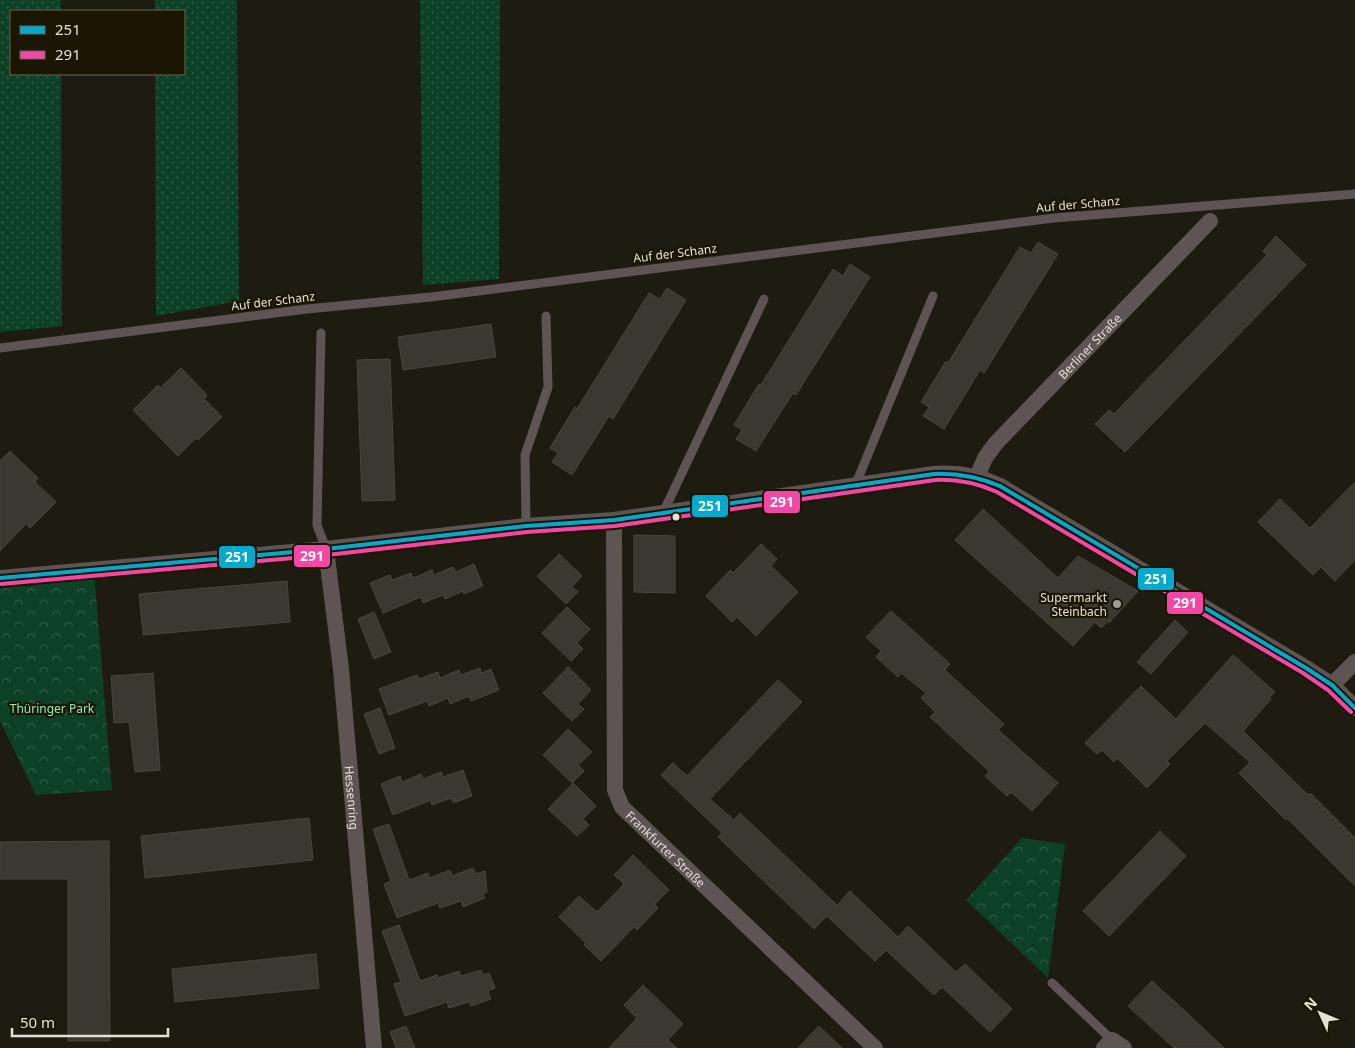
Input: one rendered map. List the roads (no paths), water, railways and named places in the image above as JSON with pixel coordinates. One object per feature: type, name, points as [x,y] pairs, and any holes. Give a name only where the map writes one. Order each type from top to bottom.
[{"type":"street","name":"Berliner Straße","points":[[977,477],[985,458],[996,443],[1210,222]]},
{"type":"street","points":[[0,578],[326,549],[526,526],[614,520],[941,474],[958,474],[977,477],[1000,486],[1332,686],[1355,708]]},
{"type":"street","name":"Frankfurter Straße","points":[[614,520],[615,790],[622,807],[875,1048]]},
{"type":"street","name":"Hessenring","points":[[326,549],[341,669],[374,1048]]},
{"type":"street","points":[[1332,686],[1355,662]]},
{"type":"lane","name":"Auf der Schanz","points":[[0,348],[307,309],[431,297],[1054,218],[1355,194]]},
{"type":"lane","points":[[855,486],[933,296]]},
{"type":"lane","points":[[663,513],[764,299]]},
{"type":"lane","points":[[526,526],[525,455],[548,387],[546,316]]},
{"type":"lane","points":[[322,332],[317,525],[326,549]]},
{"type":"lane","points":[[1052,983],[1114,1045]]},
{"type":"place","name":"Supermarkt Steinbach","points":[[1117,604]]},
{"type":"park label","name":"Thüringer Park","points":[[52,708]]}]
